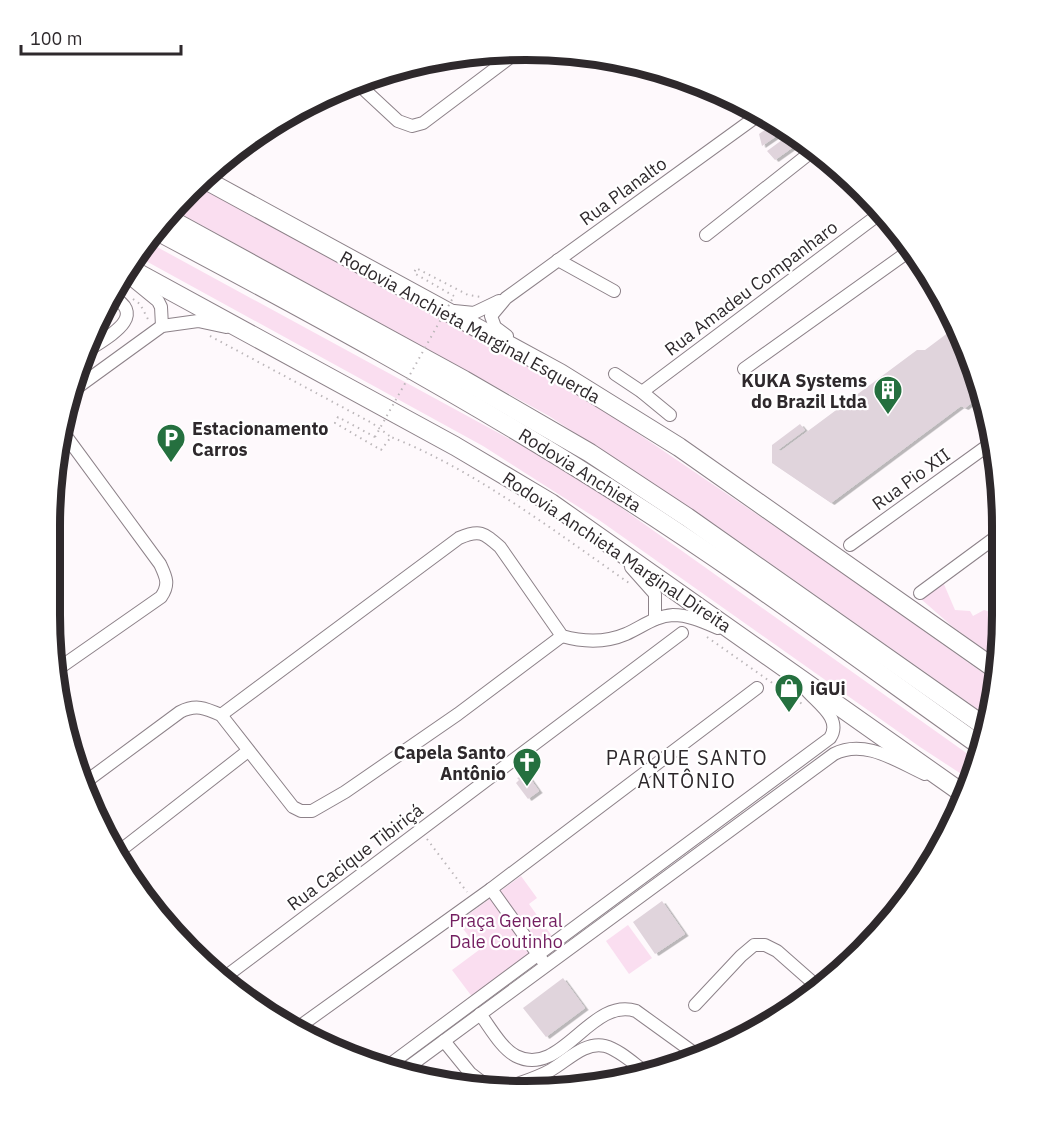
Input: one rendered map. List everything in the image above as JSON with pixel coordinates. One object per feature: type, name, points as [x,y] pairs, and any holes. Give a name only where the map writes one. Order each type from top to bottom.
[{"type":"highway","name":"Rodovia Anchieta Marginal Esquerda","points":[[211,183],[560,373],[679,447],[989,665]]},
{"type":"highway","name":"Rodovia Anchieta","points":[[173,222],[464,380],[590,453],[696,524],[979,722]]},
{"type":"highway","name":"Rodovia Anchieta","points":[[162,235],[456,394],[595,479],[672,529],[974,742]]},
{"type":"highway","name":"Rodovia Anchieta Marginal Direita","points":[[136,272],[454,446],[551,503],[958,790]]},
{"type":"street","points":[[364,89],[398,122],[412,126],[423,123],[506,61]]},
{"type":"street","name":"Rua Planalto","points":[[560,373],[495,327],[490,316],[506,298],[753,119]]},
{"type":"street","points":[[706,235],[807,154]]},
{"type":"street","name":"Rua Amadeu Companharo","points":[[642,392],[875,217]]},
{"type":"street","points":[[744,369],[904,254]]},
{"type":"street","points":[[558,260],[614,291]]},
{"type":"street","points":[[131,279],[158,301],[159,328]]},
{"type":"street","name":"Rua Planalto","points":[[427,302],[469,314],[506,298]]},
{"type":"street","points":[[97,344],[120,327],[128,318],[128,310],[118,300]]},
{"type":"street","points":[[83,384],[159,328],[198,321],[216,324],[255,337]]},
{"type":"street","points":[[615,374],[670,415]]},
{"type":"street","points":[[63,665],[161,597],[166,590],[168,580],[160,564],[68,439]]},
{"type":"street","name":"Rua Pio XII","points":[[850,545],[985,447]]},
{"type":"street","points":[[220,715],[441,551],[459,538],[473,532],[487,535],[500,547],[562,636],[590,642],[604,640],[624,635],[655,619],[673,615],[699,620],[749,641]]},
{"type":"street","points":[[920,593],[992,540]]},
{"type":"street","points":[[613,548],[652,589],[656,598],[655,619]]},
{"type":"street","name":"Rua Cacique Tibiriçá","points":[[229,974],[682,633]]},
{"type":"street","points":[[90,779],[186,709],[204,707],[220,715],[293,807],[301,811],[312,811],[345,792],[458,714],[562,636]]},
{"type":"street","points":[[410,1066],[444,1041],[451,1028],[830,738],[834,730],[831,718],[781,664]]},
{"type":"street","points":[[303,1024],[474,901],[757,688]]},
{"type":"street","points":[[395,1062],[451,1028],[480,1014],[542,960],[839,751],[867,749],[958,791]]},
{"type":"street","points":[[122,847],[248,751]]},
{"type":"street","points":[[490,889],[542,960]]},
{"type":"street","points":[[695,1005],[754,945],[765,945],[777,951],[813,983]]},
{"type":"street","points":[[480,1014],[514,1056],[532,1061],[544,1059],[616,1009],[626,1008],[636,1011],[690,1051]]},
{"type":"street","points":[[444,1041],[477,1078]]},
{"type":"street","points":[[525,1081],[550,1071],[578,1052],[596,1045],[615,1051],[638,1067]]},
{"type":"path","points":[[391,437],[381,450],[335,423],[338,417],[375,437],[454,296],[414,273],[416,268],[468,295]]},
{"type":"path","points":[[130,297],[140,304],[159,328]]},
{"type":"path","points":[[203,334],[211,336],[372,423],[391,437],[415,447],[497,493],[636,588]]},
{"type":"path","points":[[703,634],[809,709]]},
{"type":"path","points":[[420,830],[474,901]]},
{"type":"green space","points":[[204,189],[524,362],[587,399],[808,549],[988,677],[982,712],[720,528],[549,416],[181,214]]},
{"type":"green space","points":[[154,245],[526,448],[609,499],[970,756],[963,775],[599,520],[483,446],[144,260]]},
{"type":"green space","points":[[943,582],[955,610],[970,611],[973,616],[984,610],[990,612],[992,614],[990,653],[953,627],[921,599]]},
{"type":"green space","name":"Praça General Dale Coutinho","points":[[521,876],[537,898],[529,904],[554,939],[473,998],[452,970],[479,950],[458,922]]},
{"type":"green space","points":[[628,925],[652,958],[629,974],[606,941]]},
{"type":"building","points":[[768,128],[795,146],[775,160],[767,151],[782,140],[778,135],[762,146],[759,134]]},
{"type":"building","name":"KUKA Systems do Brazil Ltda","points":[[949,332],[975,401],[965,408],[961,406],[831,503],[772,463],[772,445],[800,424],[805,430],[778,450],[781,451],[917,350],[925,350]]},
{"type":"building","name":"Capela Santo Antônio","points":[[527,774],[539,791],[528,799],[516,783],[519,780],[517,778]]},
{"type":"building","points":[[662,901],[685,934],[655,954],[633,922]]},
{"type":"building","points":[[563,978],[585,1008],[546,1037],[523,1008]]},
{"type":"place","name":"KUKA Systems do Brazil Ltda","points":[[888,416]]},
{"type":"place","name":"Estacionamento Carros","points":[[171,464]]},
{"type":"place","name":"iGUi","points":[[789,714]]},
{"type":"place","name":"Capela Santo Antônio","points":[[527,788]]},
{"type":"district","name":"PARQUE SANTO ANTÔNIO","points":[[687,768]]}]
